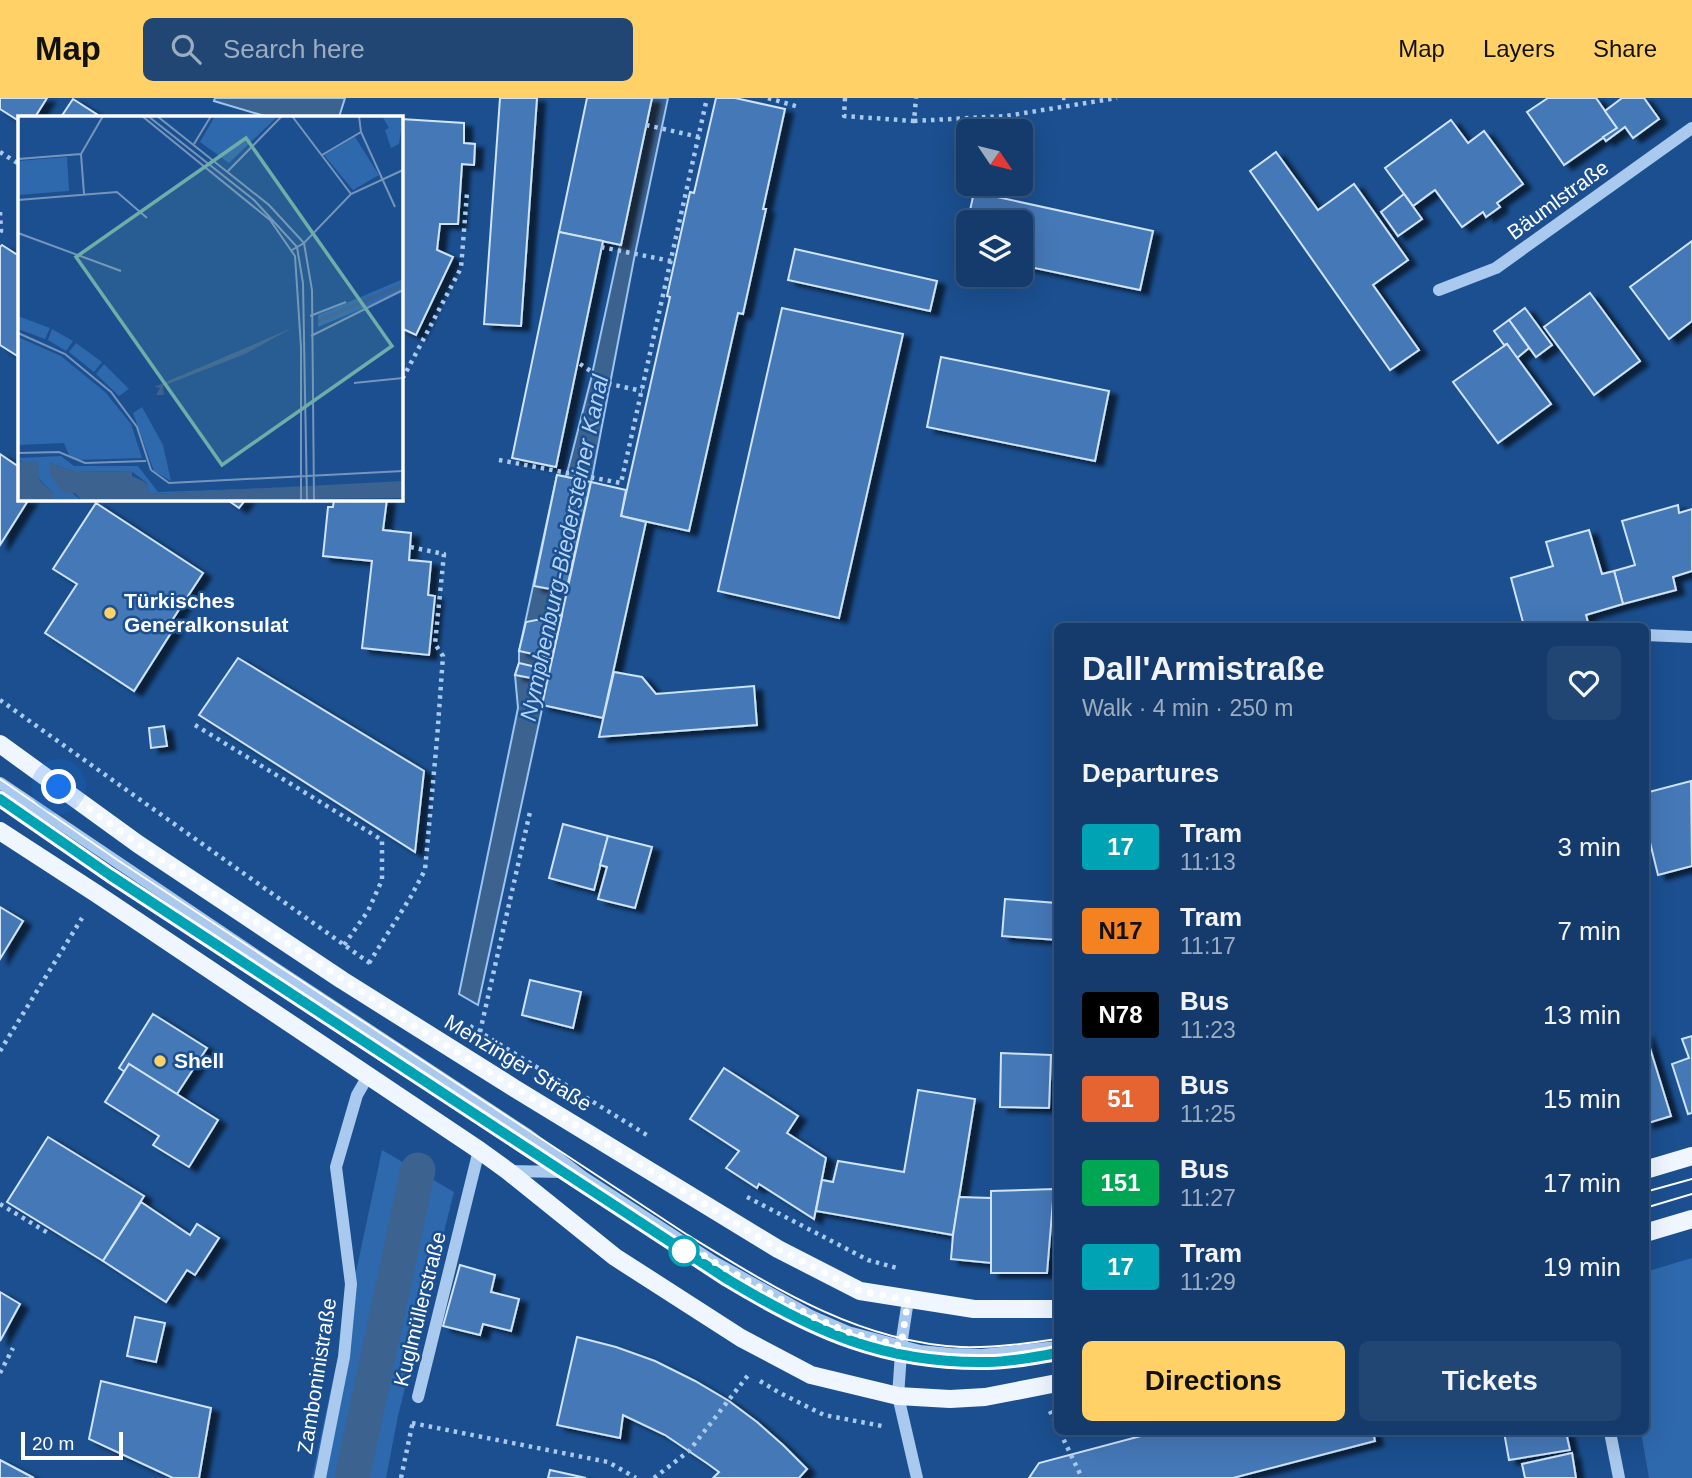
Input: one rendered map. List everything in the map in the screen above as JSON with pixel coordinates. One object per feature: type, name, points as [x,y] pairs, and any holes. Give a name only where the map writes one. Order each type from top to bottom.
[{"type":"main road","name":"Menzinger Straße","points":[[0,744],[138,844],[353,987],[778,1249],[860,1291],[974,1309],[1054,1309]]},
{"type":"main road","points":[[0,831],[479,1150],[615,1257],[741,1338],[811,1375],[898,1396],[950,1399],[985,1397],[1054,1383]]},
{"type":"main road","points":[[1649,1169],[1692,1156]]},
{"type":"main road","points":[[1649,1232],[1692,1219]]},
{"type":"street","name":"Bäumlstraße","points":[[1439,290],[1496,268],[1692,128]]},
{"type":"street","points":[[1649,635],[1692,637]]},
{"type":"street","points":[[0,783],[528,1135],[583,1177],[714,1262],[790,1305],[848,1332],[920,1351],[982,1355],[1054,1347]]},
{"type":"street","name":"Zamboninistraße","points":[[320,1478],[344,1357],[352,1284],[337,1167],[357,1095],[368,1076]]},
{"type":"street","name":"Kuglmüllerstraße","points":[[418,1397],[479,1150]]},
{"type":"street","points":[[508,1171],[564,1172],[583,1177]]},
{"type":"street","points":[[908,1300],[901,1346],[898,1396],[917,1478]]},
{"type":"street","points":[[1611,1435],[1619,1478]]},
{"type":"path","points":[[499,460],[621,482],[707,98]]},
{"type":"path","points":[[768,98],[799,107]]},
{"type":"path","points":[[845,98],[844,116],[914,121],[1006,116],[1117,98]]},
{"type":"path","points":[[914,121],[916,98]]},
{"type":"path","points":[[1073,98],[1074,105]]},
{"type":"path","points":[[646,125],[699,137]]},
{"type":"path","points":[[0,152],[18,163]]},
{"type":"path","points":[[402,375],[461,268],[467,193]]},
{"type":"path","points":[[0,212],[0,233]]},
{"type":"path","points":[[601,247],[671,261]]},
{"type":"path","points":[[580,364],[610,384],[642,391]]},
{"type":"path","points":[[369,963],[425,870],[443,656],[435,644],[444,554],[410,547]]},
{"type":"path","points":[[0,700],[379,969]]},
{"type":"path","points":[[195,725],[382,840],[382,880],[368,911],[344,945]]},
{"type":"path","points":[[480,1032],[530,812]]},
{"type":"path","points":[[0,1051],[82,918]]},
{"type":"path","points":[[460,1020],[655,1140]]},
{"type":"path","points":[[746,1196],[868,1260],[900,1268]]},
{"type":"path","points":[[0,1205],[48,1233]]},
{"type":"path","points":[[0,1373],[13,1348]]},
{"type":"path","points":[[654,1478],[689,1451],[749,1374]]},
{"type":"path","name":"Kuglmüllerstraße","points":[[401,1478],[418,1397]]},
{"type":"path","points":[[1048,1406],[1054,1419]]},
{"type":"path","points":[[412,1423],[608,1462],[636,1478]]},
{"type":"path","points":[[1061,1435],[1082,1478]]},
{"type":"shaded area","points":[[382,1150],[454,1192],[398,1416],[386,1478],[312,1478]]},
{"type":"shaded area","points":[[1692,1258],[1692,1478],[1649,1478],[1642,1435],[1649,1435],[1649,1271]]},
{"type":"water","points":[[215,98],[345,98],[339,116],[265,116],[214,101]]},
{"type":"water","points":[[652,98],[668,98],[591,483],[478,1005],[459,994],[518,708],[515,675],[519,651],[557,475],[566,477],[591,379]]},
{"type":"building","points":[[0,98],[47,98],[36,116],[18,116],[18,120],[0,109]]},
{"type":"building","points":[[500,98],[537,98],[521,326],[484,324]]},
{"type":"building","points":[[587,98],[652,98],[621,245],[559,232]]},
{"type":"building","points":[[716,98],[735,98],[785,109],[743,314],[738,313],[689,531],[621,516],[670,297],[667,296],[690,192],[694,193]]},
{"type":"building","points":[[1548,98],[1596,98],[1617,128],[1564,165],[1527,112]]},
{"type":"building","points":[[1622,98],[1644,98],[1659,119],[1633,138],[1625,127],[1606,141],[1603,137],[1617,128],[1605,111]]},
{"type":"building","points":[[73,99],[99,116],[62,116]]},
{"type":"building","points":[[402,119],[464,123],[464,143],[475,144],[474,165],[462,164],[458,224],[440,224],[437,250],[453,257],[416,335],[402,328]]},
{"type":"building","points":[[1451,120],[1468,143],[1484,131],[1523,184],[1497,203],[1500,207],[1486,217],[1483,212],[1462,227],[1435,190],[1413,206],[1385,168]]},
{"type":"building","points":[[1276,152],[1318,210],[1354,184],[1408,260],[1373,285],[1419,350],[1390,370],[1250,171]]},
{"type":"building","points":[[1404,194],[1422,219],[1398,236],[1381,212]]},
{"type":"building","points":[[973,196],[992,196],[1153,231],[1140,290],[1033,268],[1033,210],[970,210]]},
{"type":"building","points":[[559,232],[603,241],[556,467],[512,458]]},
{"type":"building","points":[[1692,241],[1692,321],[1669,339],[1630,287]]},
{"type":"building","points":[[2,245],[18,255],[18,356],[0,345]]},
{"type":"building","points":[[795,249],[937,281],[930,311],[788,280]]},
{"type":"building","points":[[1590,293],[1640,361],[1594,395],[1544,327]]},
{"type":"building","points":[[782,308],[903,334],[839,618],[718,591]]},
{"type":"building","points":[[1525,308],[1552,345],[1536,357],[1509,320]]},
{"type":"building","points":[[1509,320],[1529,348],[1517,358],[1494,331]]},
{"type":"building","points":[[1507,344],[1551,404],[1498,443],[1453,382]]},
{"type":"building","points":[[941,357],[1109,391],[1095,461],[927,427]]},
{"type":"building","points":[[0,454],[18,466],[18,500],[28,500],[0,545]]},
{"type":"building","points":[[557,475],[591,482],[566,592],[534,586]]},
{"type":"building","points":[[591,482],[626,490],[621,516],[646,522],[603,718],[542,705]]},
{"type":"building","points":[[227,500],[245,500],[239,508]]},
{"type":"building","points":[[334,500],[387,500],[383,530],[411,533],[409,560],[431,562],[428,595],[435,596],[429,655],[362,648],[372,561],[323,556],[328,507],[333,507]]},
{"type":"building","points":[[96,503],[203,573],[171,622],[176,625],[134,691],[45,633],[77,584],[53,569]]},
{"type":"building","points":[[1678,505],[1679,513],[1692,509],[1692,571],[1673,577],[1676,590],[1623,604],[1614,571],[1635,565],[1622,521]]},
{"type":"building","points":[[1589,530],[1602,574],[1614,571],[1623,604],[1586,615],[1588,623],[1523,623],[1511,578],[1553,566],[1546,542]]},
{"type":"building","points":[[562,615],[552,658],[519,651],[526,622]]},
{"type":"building","points":[[238,658],[424,771],[415,852],[199,715]]},
{"type":"building","points":[[519,663],[549,670],[547,681],[515,675]]},
{"type":"building","points":[[614,672],[642,677],[656,694],[754,686],[757,725],[599,737]]},
{"type":"building","points":[[164,726],[167,746],[151,748],[149,728]]},
{"type":"building","points":[[1691,781],[1692,866],[1658,875],[1649,838],[1649,792]]},
{"type":"building","points":[[563,824],[608,836],[594,890],[549,878]]},
{"type":"building","points":[[608,836],[652,847],[635,908],[598,899],[607,867],[600,865]]},
{"type":"building","points":[[1005,899],[1054,903],[1054,940],[1002,936]]},
{"type":"building","points":[[0,907],[23,921],[0,959]]},
{"type":"building","points":[[530,980],[581,992],[573,1028],[522,1015]]},
{"type":"building","points":[[153,1014],[207,1048],[177,1094],[129,1064],[125,1072],[119,1068]]},
{"type":"building","points":[[1692,1036],[1692,1113],[1688,1114],[1672,1064],[1689,1058],[1682,1039]]},
{"type":"building","points":[[1649,1045],[1671,1116],[1649,1123]]},
{"type":"building","points":[[1001,1053],[1051,1055],[1049,1108],[1000,1107]]},
{"type":"building","points":[[129,1064],[218,1120],[189,1167],[153,1145],[159,1136],[105,1102]]},
{"type":"building","points":[[724,1068],[798,1116],[787,1133],[826,1158],[814,1219],[759,1184],[757,1188],[726,1168],[739,1151],[690,1119]]},
{"type":"building","points":[[918,1090],[975,1099],[953,1235],[816,1211],[822,1180],[833,1182],[838,1161],[904,1172]]},
{"type":"building","points":[[48,1137],[144,1196],[103,1261],[7,1202]]},
{"type":"building","points":[[1054,1189],[1047,1273],[991,1273],[991,1191]]},
{"type":"building","points":[[959,1197],[991,1198],[991,1263],[951,1259]]},
{"type":"building","points":[[141,1202],[190,1235],[197,1224],[219,1238],[195,1275],[187,1270],[166,1302],[103,1261]]},
{"type":"building","points":[[460,1265],[495,1275],[491,1292],[519,1299],[511,1331],[483,1324],[480,1335],[443,1326]]},
{"type":"building","points":[[0,1292],[20,1304],[0,1341]]},
{"type":"building","points":[[135,1317],[165,1323],[156,1362],[127,1356]]},
{"type":"building","points":[[577,1337],[655,1361],[695,1381],[757,1422],[807,1469],[799,1478],[713,1478],[719,1472],[708,1464],[665,1435],[623,1415],[620,1438],[557,1425]]},
{"type":"building","points":[[101,1381],[211,1408],[199,1478],[173,1478],[89,1439]]},
{"type":"building","points":[[1145,1435],[1374,1435],[1375,1441],[1233,1478],[1029,1478],[1039,1463]]},
{"type":"building","points":[[1505,1435],[1567,1435],[1570,1450],[1509,1460]]},
{"type":"building","points":[[1572,1453],[1576,1478],[1525,1478],[1522,1464]]},
{"type":"building","points":[[0,1460],[34,1478],[0,1478]]},
{"type":"building","points":[[550,1470],[586,1478],[548,1478]]},
{"type":"waterway","name":"Nymphenburg-Biedersteiner Kanal","points":[[352,1478],[418,1170]]},
{"type":"tram line","points":[[0,779],[119,861],[686,1234],[783,1291],[851,1323],[923,1343],[985,1347],[1054,1339]]},
{"type":"tram line","points":[[0,799],[110,875],[727,1279],[789,1314],[851,1340],[915,1357],[950,1362],[988,1363],[1054,1353]]},
{"type":"tram line","name":"17","points":[[0,799],[110,875],[763,1300],[846,1340],[901,1356],[990,1363],[1054,1353]]},
{"type":"tram line","points":[[1649,1191],[1692,1179]]},
{"type":"tram line","points":[[1649,1207],[1692,1194]]},
{"type":"place","name":"Türkisches Generalkonsulat","points":[[110,613]]},
{"type":"place","name":"Shell","points":[[160,1061]]},
{"type":"route","points":[[59,787],[138,844],[395,1014],[778,1249],[860,1291],[908,1300],[901,1346],[848,1332],[811,1316],[693,1248],[684,1251]]}]
